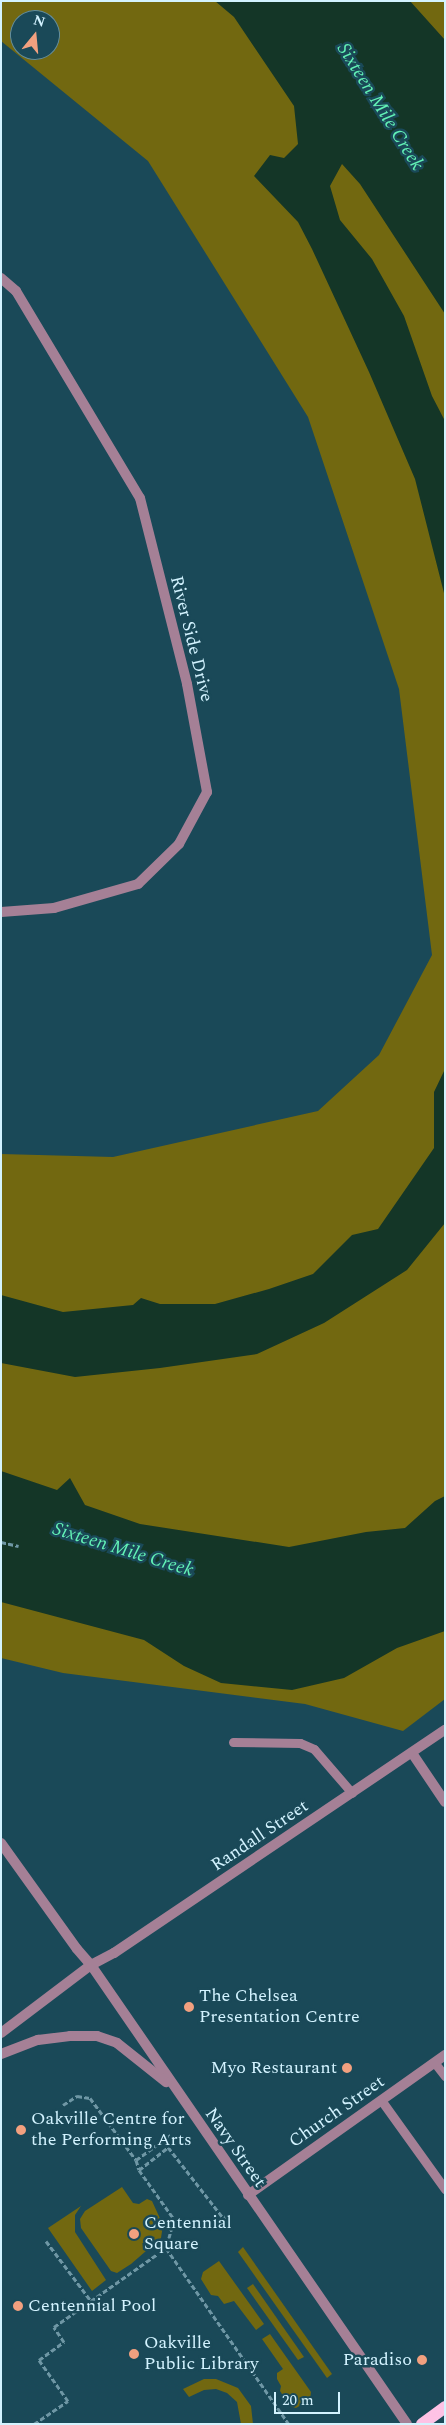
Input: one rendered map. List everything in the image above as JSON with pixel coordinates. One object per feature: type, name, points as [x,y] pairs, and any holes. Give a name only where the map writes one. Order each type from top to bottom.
[{"type":"main road","points":[[422,2424],[445,2407]]},
{"type":"street","name":"River Side Drive","points":[[1,278],[16,291],[140,498],[187,684],[207,792],[179,844],[138,884],[54,908],[1,912]]},
{"type":"street","name":"Randall Street","points":[[1,2033],[91,1965],[114,1953],[445,1730]]},
{"type":"street","points":[[412,1753],[445,1802]]},
{"type":"street","name":"Navy Street","points":[[1,1843],[77,1949],[91,1965],[173,2087],[407,2424]]},
{"type":"street","points":[[1,2054],[38,2040],[70,2036],[97,2036],[117,2044],[173,2087]]},
{"type":"street","name":"Church Street","points":[[248,2195],[445,2055]]},
{"type":"lane","points":[[234,1742],[300,1743],[314,1749],[352,1793]]},
{"type":"lane","points":[[434,2062],[445,2076]]},
{"type":"lane","points":[[381,2100],[445,2190]]},
{"type":"path","points":[[1,1542],[19,1546]]},
{"type":"path","points":[[34,2424],[68,2400],[40,2360],[64,2342],[54,2327],[166,2248],[174,2219],[139,2170],[136,2160],[90,2098],[77,2096],[64,2105]]},
{"type":"path","points":[[136,2160],[172,2134]]},
{"type":"path","points":[[139,2170],[168,2147],[224,2219],[226,2216]]},
{"type":"path","points":[[46,2241],[91,2301]]},
{"type":"path","points":[[166,2248],[289,2424]]},
{"type":"shaded area","points":[[1,1],[445,1],[445,1699],[403,1731],[305,1704],[63,1673],[1,1658],[1,1154],[113,1157],[318,1111],[379,1055],[432,955],[399,689],[308,417],[148,161],[24,60],[60,60],[60,10],[10,10],[10,48],[1,41]]},
{"type":"shaded area","points":[[122,2187],[133,2203],[139,2204],[147,2199],[152,2201],[163,2225],[161,2238],[131,2264],[117,2273],[111,2271],[81,2228],[80,2219],[85,2211]]},
{"type":"shaded area","points":[[81,2206],[75,2215],[75,2232],[106,2280],[92,2291],[48,2228]]},
{"type":"shaded area","points":[[243,2247],[332,2374],[327,2378],[238,2252]]},
{"type":"shaded area","points":[[219,2261],[264,2324],[256,2330],[234,2301],[224,2304],[218,2296],[211,2295],[201,2279],[203,2272]]},
{"type":"shaded area","points":[[253,2284],[304,2357],[298,2360],[247,2288]]},
{"type":"shaded area","points":[[270,2334],[311,2392],[310,2400],[296,2408],[290,2406],[280,2391],[281,2386],[277,2379],[277,2373],[283,2369],[262,2339]]},
{"type":"shaded area","points":[[204,2379],[216,2379],[238,2388],[251,2406],[253,2424],[241,2424],[237,2402],[227,2393],[216,2389],[204,2390],[189,2397],[183,2389]]},
{"type":"water","name":"Sixteen Mile Creek","points":[[215,1],[410,1],[445,40],[445,314],[360,184],[342,164],[330,186],[340,220],[372,259],[404,316],[432,396],[445,421],[445,597],[415,479],[369,372],[298,222],[254,176],[270,155],[284,158],[298,144],[294,106],[234,17]]},
{"type":"water","points":[[445,1069],[445,1223],[407,1270],[324,1323],[257,1354],[160,1368],[75,1377],[1,1363],[1,1295],[63,1312],[133,1305],[141,1298],[160,1304],[215,1304],[313,1274],[352,1235],[378,1229],[434,1148],[434,1092]]},
{"type":"water","name":"Sixteen Mile Creek","points":[[1,1471],[57,1490],[70,1478],[85,1505],[140,1524],[289,1547],[366,1532],[405,1528],[435,1501],[445,1496],[445,1631],[397,1648],[344,1678],[292,1690],[221,1683],[184,1666],[144,1640],[1,1602]]},
{"type":"place","name":"The Chelsea Presentation Centre","points":[[189,2007]]},
{"type":"place","name":"Myo Restaurant","points":[[347,2068]]},
{"type":"place","name":"Oakville Centre for the Performing Arts","points":[[21,2130]]},
{"type":"place","name":"Centennial Square","points":[[134,2234]]},
{"type":"place","name":"Centennial Pool","points":[[18,2306]]},
{"type":"place","name":"Oakville Public Library","points":[[134,2354]]},
{"type":"place","name":"Paradiso","points":[[422,2360]]}]
